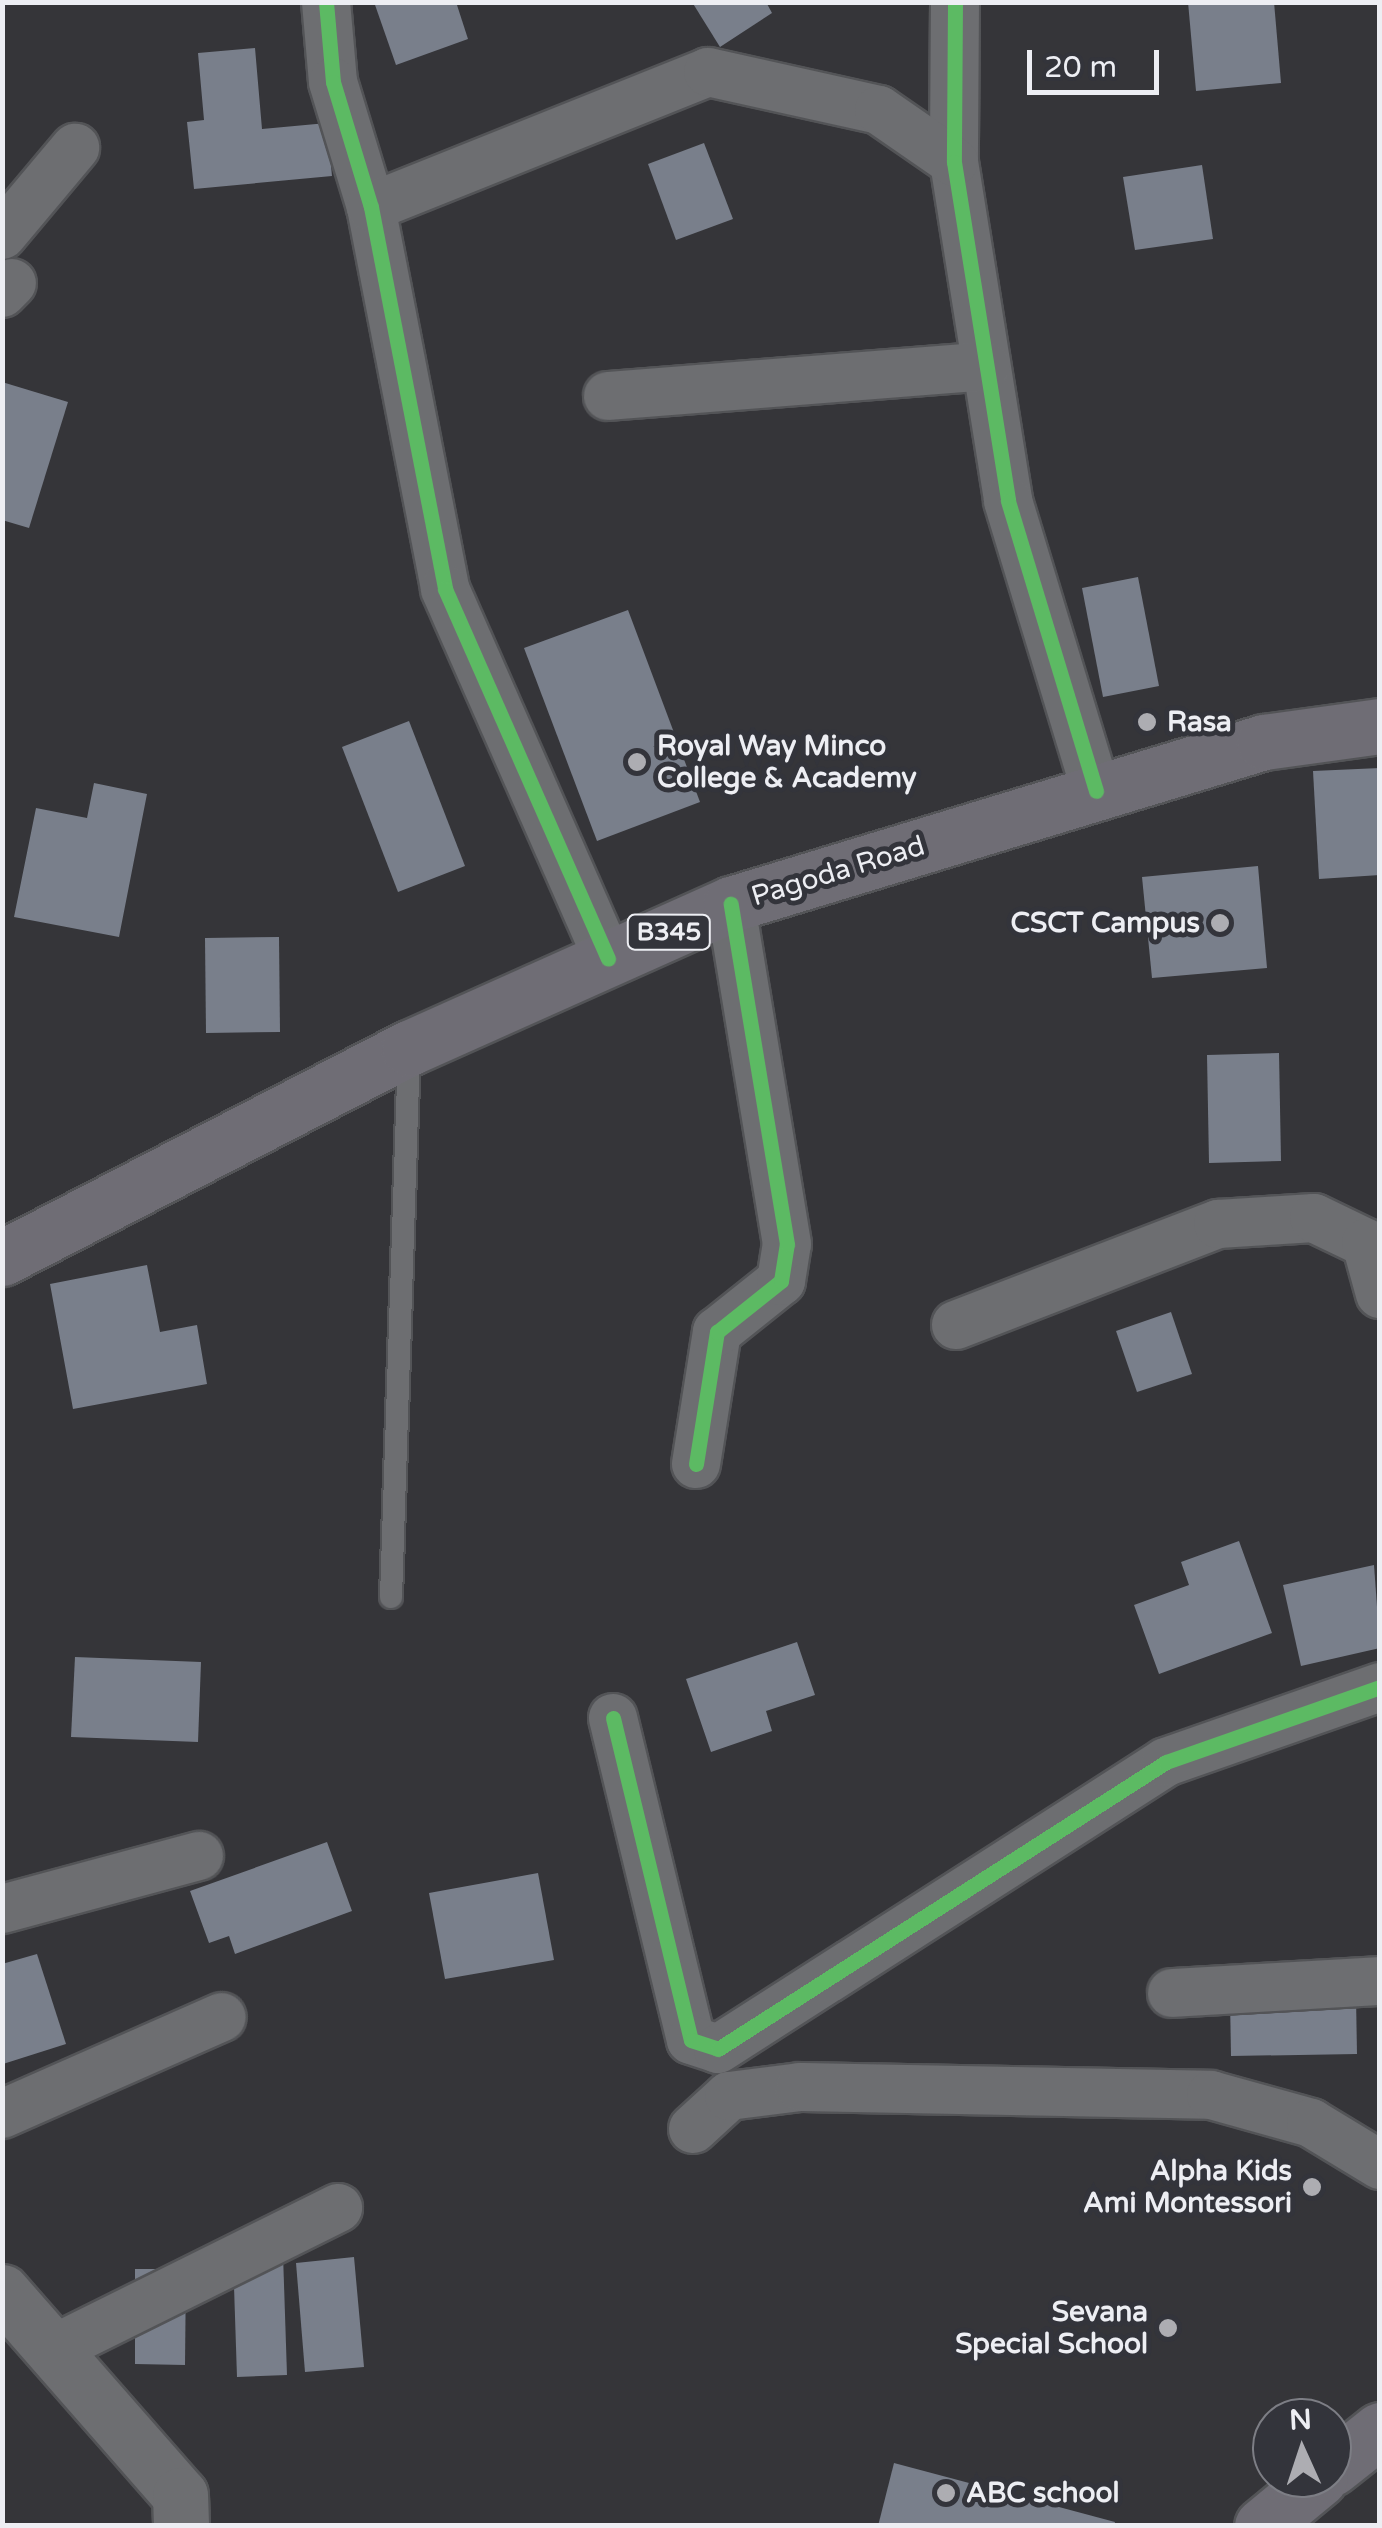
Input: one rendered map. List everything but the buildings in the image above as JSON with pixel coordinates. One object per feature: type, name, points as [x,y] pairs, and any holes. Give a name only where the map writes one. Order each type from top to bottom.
[{"type":"main road","name":"Pagoda Road","points":[[2,1258],[409,1048],[731,904],[1264,742],[1380,726]]},
{"type":"main road","points":[[1352,2452],[1380,2430]]},
{"type":"main road","points":[[1262,2526],[1296,2498]]},
{"type":"street","points":[[326,2],[333,82],[372,207],[445,589],[608,959]]},
{"type":"street","points":[[955,2],[954,162],[1008,501],[1096,791]]},
{"type":"street","points":[[372,207],[708,72],[879,110],[954,162]]},
{"type":"street","points":[[2,235],[76,148]]},
{"type":"street","points":[[608,396],[986,366]]},
{"type":"street","points":[[696,1464],[717,1332],[781,1282],[787,1244],[731,904]]},
{"type":"street","points":[[956,1325],[1218,1224],[1314,1218],[1366,1243],[1380,1294]]},
{"type":"street","points":[[613,1718],[691,2040],[718,2050],[1166,1762],[1380,1687]]},
{"type":"street","points":[[2,1909],[200,1856]]},
{"type":"street","points":[[1172,1992],[1380,1981]]},
{"type":"street","points":[[2,2114],[222,2018]]},
{"type":"street","points":[[693,2129],[729,2096],[800,2087],[1210,2095],[1311,2124],[1380,2165]]},
{"type":"street","points":[[56,2348],[338,2208]]},
{"type":"street","points":[[2,2292],[56,2348],[180,2495],[181,2526]]},
{"type":"lane","points":[[392,1597],[409,1048]]},
{"type":"cycle path","points":[[326,2],[333,82],[371,207],[445,589],[608,959]]},
{"type":"cycle path","points":[[955,2],[954,162],[1008,501],[1096,791]]},
{"type":"cycle path","points":[[696,1464],[717,1332],[781,1281],[787,1244],[731,904]]},
{"type":"cycle path","points":[[613,1718],[691,2040],[718,2049],[1166,1762],[1380,1687]]},
{"type":"place","name":"Rasa","points":[[1147,722]]},
{"type":"place","name":"Royal Way Minco College & Academy","points":[[637,762]]},
{"type":"place","name":"CSCT Campus","points":[[1220,923]]},
{"type":"place","name":"Alpha Kids Ami Montessori","points":[[1312,2187]]},
{"type":"place","name":"Sevana Special School","points":[[1168,2328]]},
{"type":"place","name":"ABC school","points":[[946,2493]]}]
